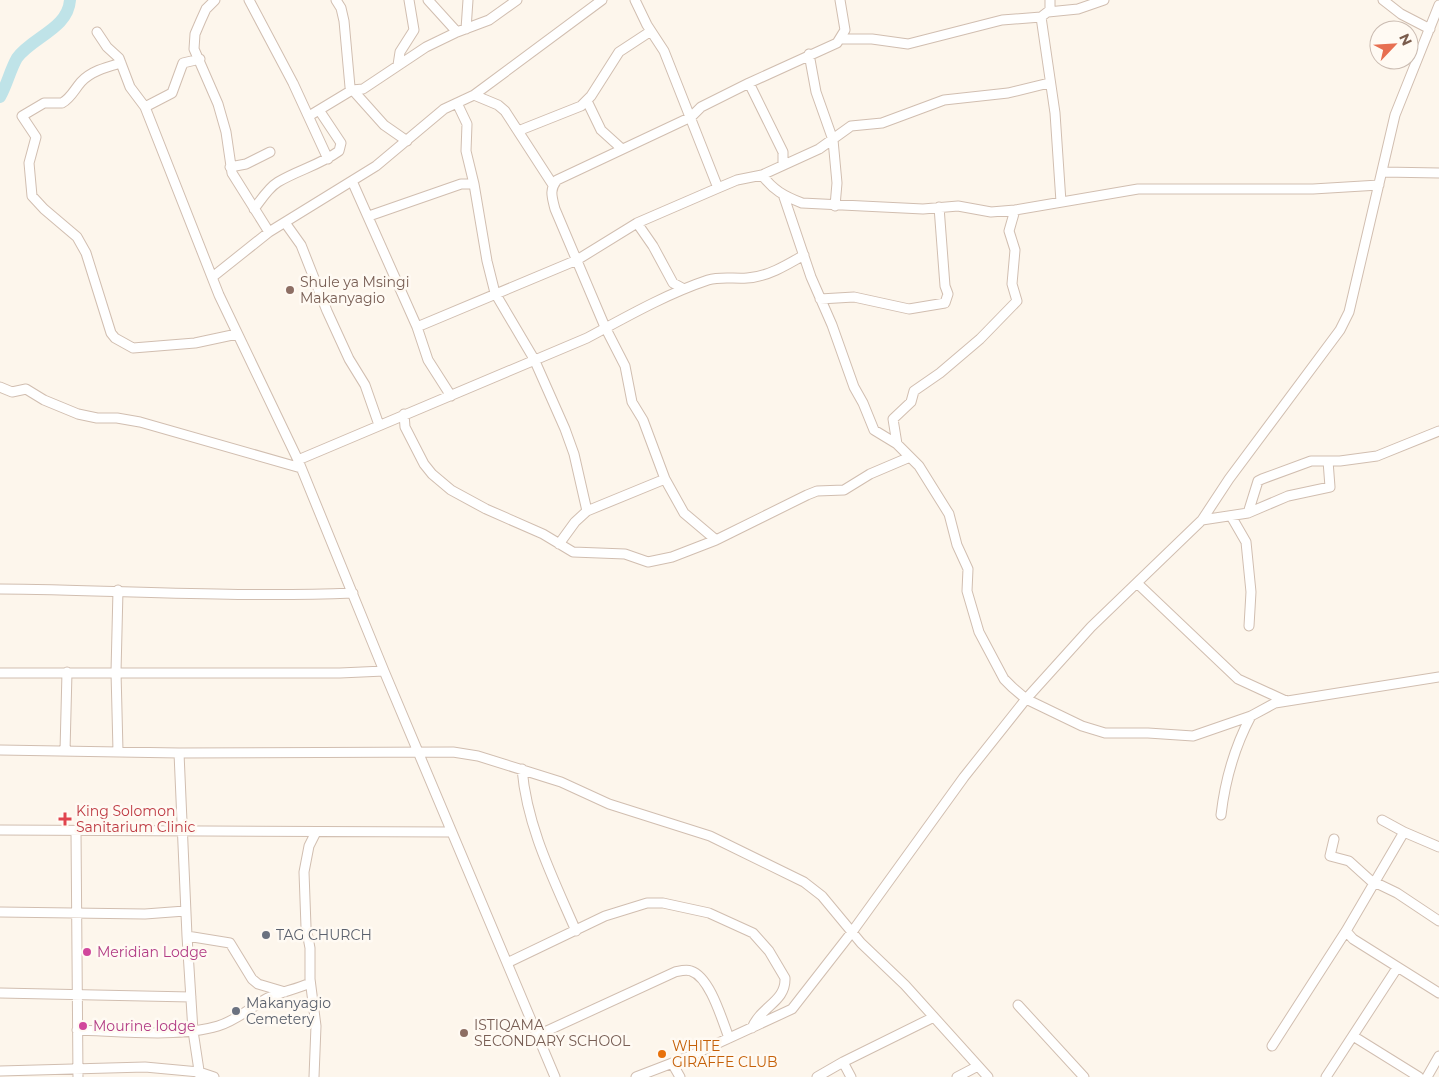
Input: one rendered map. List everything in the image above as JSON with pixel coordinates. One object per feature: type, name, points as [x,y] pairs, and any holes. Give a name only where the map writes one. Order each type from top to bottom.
[{"type":"street","points":[[215,0],[206,9],[195,34],[194,49],[218,104],[226,132],[230,167],[269,232]]},
{"type":"street","points":[[249,0],[309,116],[328,159]]},
{"type":"street","points":[[336,0],[341,8],[344,21],[348,80],[352,90],[384,125],[407,141]]},
{"type":"street","points":[[398,65],[400,52],[414,30],[410,0]]},
{"type":"street","points":[[428,0],[462,30]]},
{"type":"street","points":[[462,30],[468,0]]},
{"type":"street","points":[[309,116],[352,90],[363,89],[426,47],[500,14],[517,0]]},
{"type":"street","points":[[215,275],[269,232],[286,224],[376,166],[444,109],[474,95],[602,0]]},
{"type":"street","points":[[635,0],[635,5],[664,51],[718,188]]},
{"type":"street","points":[[716,540],[684,513],[665,479],[643,420],[632,402],[625,366],[605,327],[555,209],[551,193],[553,185],[557,180],[690,116],[696,110],[749,83],[809,54],[837,43],[842,39],[845,30],[840,0]]},
{"type":"street","points":[[1050,0],[1051,6],[1045,15],[1049,83],[1054,113],[1061,202]]},
{"type":"street","points":[[842,39],[872,39],[908,44],[1002,20],[1078,9],[1104,0]]},
{"type":"street","points":[[1383,0],[1400,14],[1430,28]]},
{"type":"street","points":[[636,1077],[672,1063],[792,1009],[852,932],[930,822],[1026,698],[1091,627],[1202,520],[1229,479],[1340,330],[1348,312],[1383,172],[1395,115],[1439,5]]},
{"type":"street","points":[[518,131],[564,114],[587,101],[619,52],[651,31]]},
{"type":"street","points":[[97,32],[121,63],[130,87],[145,107],[193,232],[237,334],[300,464],[384,671],[555,1077]]},
{"type":"street","points":[[809,54],[816,92],[833,140],[837,183],[835,206]]},
{"type":"street","points":[[145,107],[172,93],[183,63],[200,59]]},
{"type":"street","points":[[121,63],[100,69],[82,81],[62,103],[44,103],[22,116],[36,137],[29,162],[32,196],[44,209],[77,237],[86,253],[111,333],[124,344],[132,348],[195,343],[237,334]]},
{"type":"street","points":[[749,83],[783,152],[783,164]]},
{"type":"street","points":[[417,327],[495,293],[531,281],[577,260],[637,223],[737,180],[762,175],[819,149],[851,126],[882,123],[944,100],[1008,93],[1049,83]]},
{"type":"street","points":[[474,95],[498,105],[512,118],[518,131],[553,185]]},
{"type":"street","points":[[587,101],[598,125],[611,141],[622,149]]},
{"type":"street","points":[[457,103],[466,124],[466,151],[474,184],[486,261],[495,293],[534,359],[574,454],[587,511]]},
{"type":"street","points":[[254,209],[270,188],[278,182],[328,159],[339,151],[341,143],[320,110]]},
{"type":"street","points":[[604,157],[611,141]]},
{"type":"street","points":[[230,167],[246,164],[270,152]]},
{"type":"street","points":[[1383,172],[1439,173]]},
{"type":"street","points":[[762,175],[772,188],[784,197],[802,203],[923,209],[958,206],[991,212],[1015,210],[1138,189],[1313,189],[1379,185]]},
{"type":"street","points":[[352,181],[417,327],[428,360],[451,396]]},
{"type":"street","points":[[369,216],[461,184],[474,184]]},
{"type":"street","points":[[784,197],[854,388],[874,430],[897,444],[919,466],[949,514],[957,545],[968,569],[967,591],[979,632],[1004,679],[1026,698],[1082,726],[1105,733],[1193,736],[1251,716],[1266,707],[1286,701],[1439,677]]},
{"type":"street","points":[[820,299],[854,297],[909,308],[945,303],[948,294],[944,286],[939,207]]},
{"type":"street","points":[[897,444],[893,418],[911,402],[914,391],[940,373],[980,339],[1017,302],[1012,284],[1015,250],[1009,231],[1015,210]]},
{"type":"street","points":[[637,223],[653,246],[673,283],[684,289]]},
{"type":"street","points":[[286,224],[301,245],[327,311],[349,359],[365,385],[379,425]]},
{"type":"street","points":[[0,387],[12,392],[26,389],[44,400],[78,414],[96,418],[117,418],[140,422],[300,464],[379,425],[586,338],[684,289],[716,278],[749,278],[776,270],[804,255]]},
{"type":"street","points":[[404,414],[405,427],[424,464],[432,474],[451,490],[574,552],[625,554],[648,562],[672,557],[716,540],[807,495],[818,491],[844,490],[870,474],[910,457]]},
{"type":"street","points":[[1248,513],[1260,480],[1311,461],[1377,456],[1439,431]]},
{"type":"street","points":[[1202,520],[1248,513],[1288,496],[1330,487],[1328,461]]},
{"type":"street","points":[[559,544],[574,522],[587,511],[665,479]]},
{"type":"street","points":[[1231,516],[1246,542],[1251,592],[1248,626]]},
{"type":"street","points":[[1137,583],[1238,679],[1286,701]]},
{"type":"street","points":[[0,589],[118,590],[187,595],[353,593]]},
{"type":"street","points":[[118,590],[116,672],[118,752]]},
{"type":"street","points":[[0,673],[340,673],[384,671]]},
{"type":"street","points":[[65,751],[67,672]]},
{"type":"street","points":[[1221,815],[1223,798],[1235,752],[1251,716]]},
{"type":"street","points":[[0,750],[180,753],[418,751],[463,753],[522,769],[561,782],[609,804],[725,843],[804,882],[822,896],[861,943],[905,985],[988,1077]]},
{"type":"street","points":[[180,753],[185,910],[193,1031],[199,1074]]},
{"type":"street","points":[[522,769],[524,796],[532,826],[576,931]]},
{"type":"street","points":[[1382,820],[1439,847]]},
{"type":"street","points":[[0,830],[76,832],[451,832]]},
{"type":"street","points":[[76,832],[77,1073]]},
{"type":"street","points":[[314,1077],[316,1026],[314,1000],[310,983],[310,948],[306,927],[304,872],[309,846],[316,832]]},
{"type":"street","points":[[1272,1046],[1346,931],[1404,832]]},
{"type":"street","points":[[1334,839],[1330,856],[1349,861],[1375,883],[1397,892],[1439,921]]},
{"type":"street","points":[[506,962],[605,916],[647,903],[709,914],[753,933],[769,951],[786,981],[782,995],[759,1015],[752,1028]]},
{"type":"street","points":[[0,912],[145,914],[185,910]]},
{"type":"street","points":[[1346,931],[1353,939],[1439,993]]},
{"type":"street","points":[[187,936],[230,943],[252,979],[258,984],[285,992]]},
{"type":"street","points":[[1326,1077],[1397,968]]},
{"type":"street","points":[[538,1035],[675,972],[687,970],[696,973],[706,982],[729,1038]]},
{"type":"street","points":[[77,1030],[193,1031],[220,1026],[251,1010],[264,1000],[310,983]]},
{"type":"street","points":[[0,993],[191,997]]},
{"type":"street","points":[[1018,1005],[1084,1077]]},
{"type":"street","points":[[817,1077],[934,1017]]},
{"type":"street","points":[[1353,1036],[1418,1077]]},
{"type":"street","points":[[1427,1077],[1439,1056]]},
{"type":"street","points":[[843,1062],[851,1077]]},
{"type":"street","points":[[672,1063],[680,1077]]},
{"type":"street","points":[[957,1077],[978,1066]]},
{"type":"street","points":[[0,1071],[77,1073],[145,1068],[214,1077]]},
{"type":"waterway","points":[[0,97],[17,58],[31,44],[56,26],[68,10],[70,0]]},
{"type":"place","name":"Shule ya Msingi Makanyagio","points":[[290,290]]},
{"type":"place","name":"King Solomon Sanitarium Clinic","points":[[65,819]]},
{"type":"place","name":"TAG CHURCH","points":[[266,935]]},
{"type":"place","name":"Meridian Lodge","points":[[87,952]]},
{"type":"place","name":"Makanyagio Cemetery","points":[[236,1011]]},
{"type":"place","name":"Mourine lodge","points":[[83,1026]]},
{"type":"place","name":"ISTIQAMA SECONDARY SCHOOL","points":[[464,1033]]},
{"type":"place","name":"WHITE GIRAFFE CLUB","points":[[662,1054]]}]
